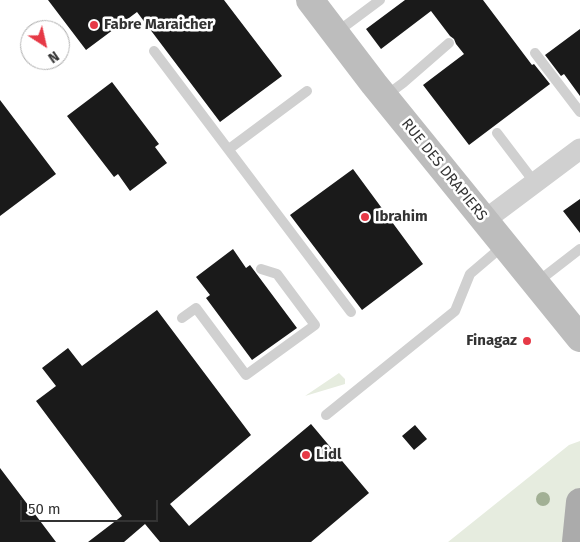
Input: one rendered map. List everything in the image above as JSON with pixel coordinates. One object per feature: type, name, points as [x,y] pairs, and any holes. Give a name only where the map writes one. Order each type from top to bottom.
[{"type":"main road","points":[[574,541],[580,502]]},
{"type":"street","name":"RUE DES DRAPIERS","points":[[316,4],[335,34],[384,97],[535,283],[578,331]]},
{"type":"street","points":[[485,220],[580,149]]},
{"type":"lane","points":[[335,34],[380,0]]},
{"type":"lane","points":[[384,97],[449,43]]},
{"type":"lane","points":[[154,51],[351,312]]},
{"type":"lane","points":[[535,53],[580,112]]},
{"type":"lane","points":[[229,150],[307,92]]},
{"type":"lane","points":[[497,133],[535,183]]},
{"type":"lane","points":[[326,415],[455,311],[470,274],[504,245]]},
{"type":"lane","points":[[535,283],[580,248]]},
{"type":"lane","points":[[182,318],[196,308],[246,375],[314,325],[277,274],[262,269]]},
{"type":"shaded area","points":[[339,373],[345,379],[345,384],[305,396]]},
{"type":"shaded area","points":[[580,441],[580,542],[448,542],[569,445]]},
{"type":"building","points":[[48,0],[224,0],[282,76],[220,122],[137,12],[86,50],[70,29],[70,20],[63,20]]},
{"type":"building","points":[[405,0],[483,0],[532,65],[534,64],[550,84],[469,145],[423,85],[464,54],[431,11],[381,49],[366,29]]},
{"type":"building","points":[[580,29],[580,96],[564,74],[561,76],[545,55]]},
{"type":"building","points":[[112,82],[159,144],[155,147],[167,163],[130,191],[118,174],[114,177],[67,116]]},
{"type":"building","points":[[0,100],[56,174],[0,216]]},
{"type":"building","points":[[353,169],[423,264],[362,310],[290,215]]},
{"type":"building","points":[[580,199],[580,233],[563,211]]},
{"type":"building","points":[[233,249],[246,268],[250,265],[297,328],[252,360],[206,298],[210,295],[196,277]]},
{"type":"building","points":[[157,310],[251,435],[170,504],[189,526],[311,424],[369,493],[311,542],[160,542],[145,524],[124,542],[88,542],[122,516],[36,401],[56,386],[42,368],[68,348],[82,366]]},
{"type":"building","points":[[415,425],[427,439],[414,450],[402,436]]},
{"type":"building","points":[[0,468],[56,542],[0,542]]},
{"type":"place","name":"Fabre Maraicher","points":[[94,25]]},
{"type":"place","name":"Ibrahim","points":[[365,217]]},
{"type":"place","name":"Finagaz","points":[[527,341]]},
{"type":"place","name":"Lidl","points":[[306,455]]}]
